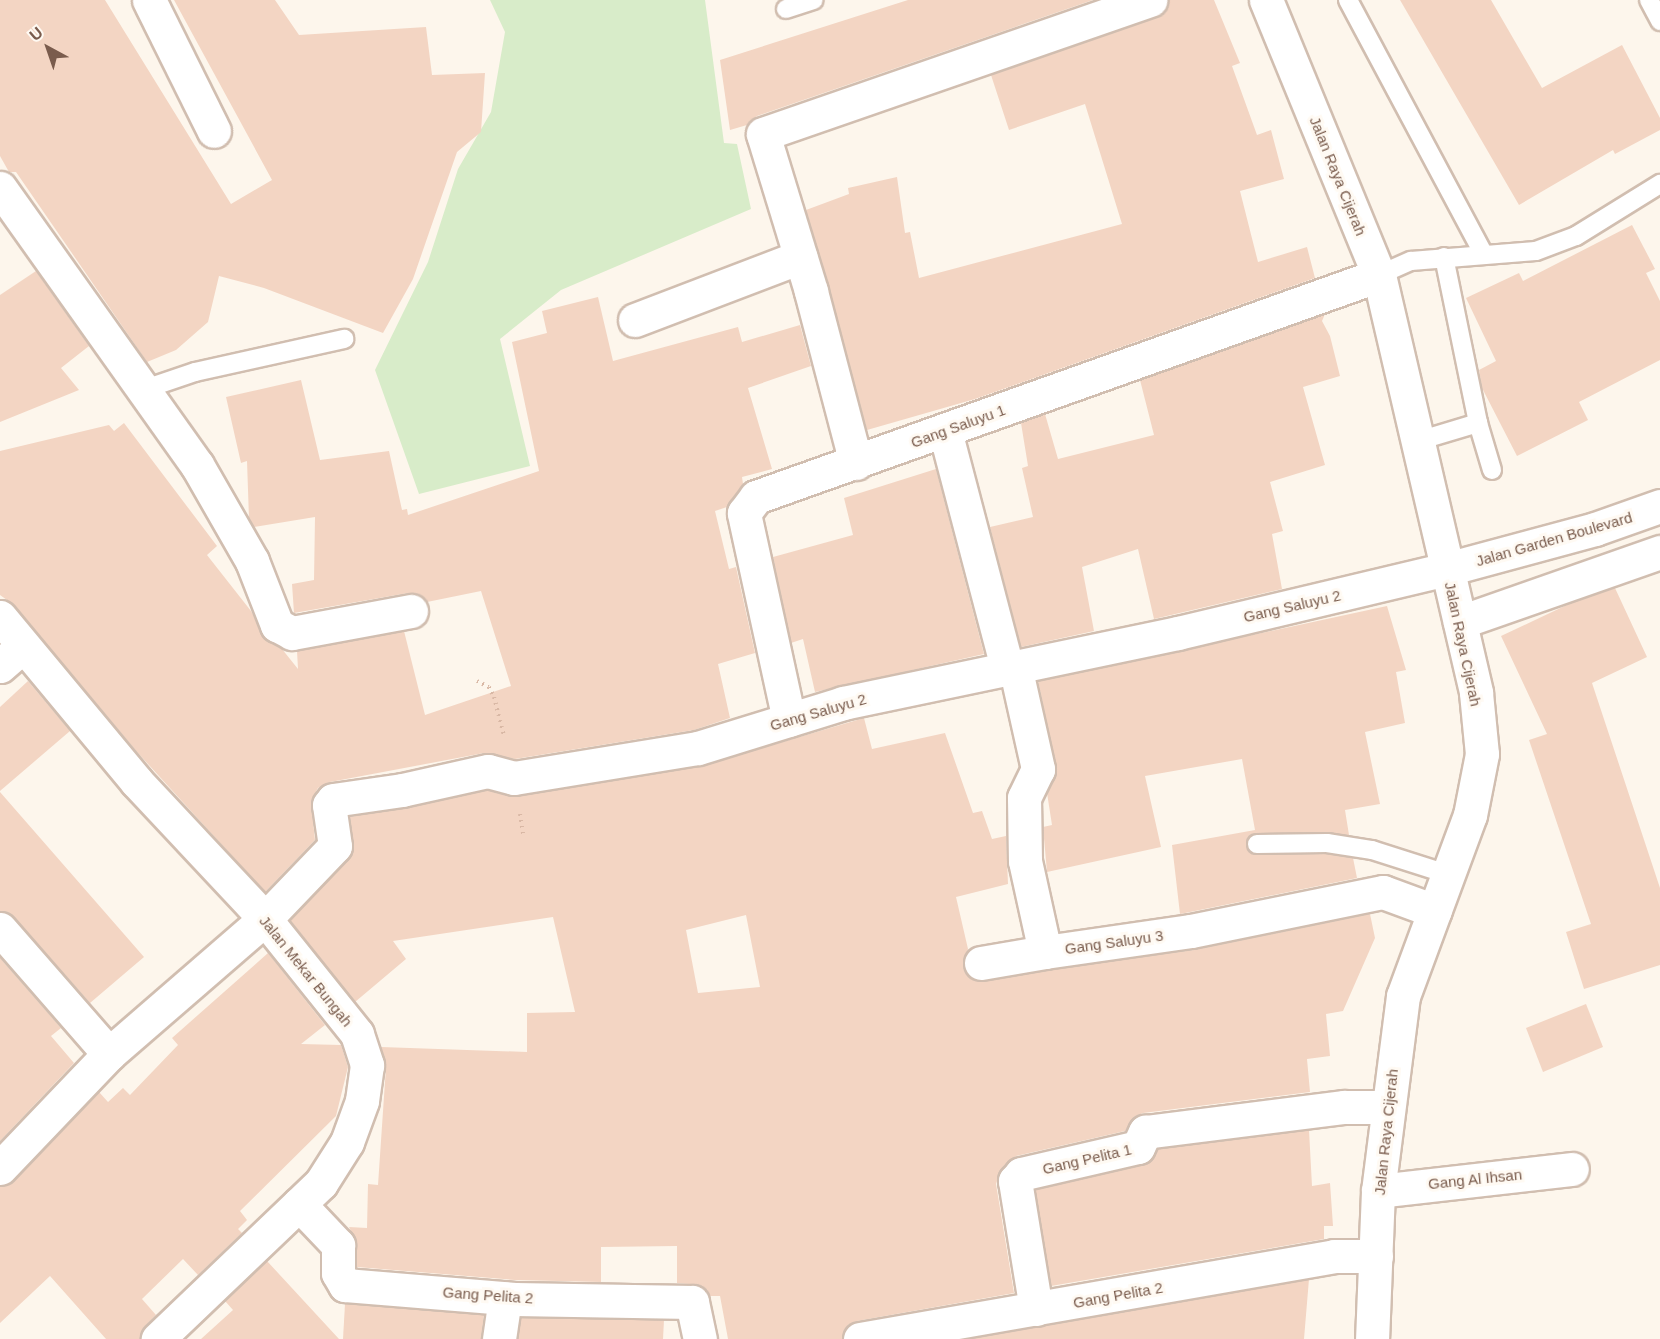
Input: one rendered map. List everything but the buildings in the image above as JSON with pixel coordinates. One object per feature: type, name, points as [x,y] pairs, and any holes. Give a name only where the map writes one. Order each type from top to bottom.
[{"type":"street","points":[[149,0],[213,131]]},
{"type":"street","points":[[856,462],[800,257],[763,134],[1150,0]]},
{"type":"street","name":"Jalan Raya Cijerah","points":[[1266,0],[1379,274],[1476,693],[1482,754],[1470,815],[1403,996],[1378,1191],[1372,1339]]},
{"type":"street","points":[[0,188],[197,465],[252,561],[280,627],[292,633],[411,611]]},
{"type":"street","points":[[635,320],[800,257]]},
{"type":"street","name":"Gang Saluyu 1","points":[[789,720],[744,513],[756,497],[1379,274]]},
{"type":"street","name":"Gang Saluyu 3","points":[[945,430],[1038,769],[1024,798],[1025,861],[1044,952],[1191,931],[1383,892],[1435,911]]},
{"type":"street","points":[[1460,622],[1657,563],[1648,511]]},
{"type":"street","name":"Jalan Garden Boulevard","points":[[1448,569],[1648,511]]},
{"type":"street","name":"Gang Saluyu 2","points":[[265,919],[335,846],[329,805],[333,800],[402,790],[488,771],[514,778],[698,748],[843,703],[1178,633],[1448,569]]},
{"type":"street","name":"Jalan Mekar Bungah","points":[[0,617],[11,656],[137,782],[265,919],[357,1034],[367,1065],[362,1101],[347,1142],[321,1183],[158,1339]]},
{"type":"street","points":[[0,1168],[110,1054],[265,919]]},
{"type":"street","points":[[0,929],[110,1054]]},
{"type":"street","points":[[981,963],[1044,952]]},
{"type":"street","name":"Gang Pelita 1","points":[[1036,1309],[1015,1181],[1021,1174],[1138,1147],[1145,1132],[1344,1107],[1387,1107]]},
{"type":"street","name":"Gang Al Ihsan","points":[[1378,1191],[1572,1169]]},
{"type":"street","name":"Gang Pelita 2","points":[[299,1204],[338,1245],[338,1273],[345,1285],[505,1298],[692,1302],[700,1339]]},
{"type":"street","name":"Gang Pelita 2","points":[[860,1339],[1334,1256],[1376,1256]]},
{"type":"street","points":[[499,1339],[505,1298]]},
{"type":"lane","points":[[786,9],[814,0]]},
{"type":"lane","points":[[1348,0],[1483,253]]},
{"type":"lane","points":[[1649,0],[1660,21]]},
{"type":"lane","points":[[1379,274],[1411,261],[1483,253],[1536,251],[1575,236],[1660,184]]},
{"type":"lane","points":[[1444,257],[1478,423],[1492,470]]},
{"type":"lane","points":[[142,390],[195,372],[344,339]]},
{"type":"lane","points":[[1418,441],[1478,423]]},
{"type":"lane","points":[[1257,844],[1327,843],[1372,850],[1447,874]]},
{"type":"green space","points":[[490,0],[705,0],[724,143],[737,144],[751,209],[561,290],[500,339],[530,466],[419,494],[375,370],[428,262],[458,169],[491,112],[505,32]]}]
